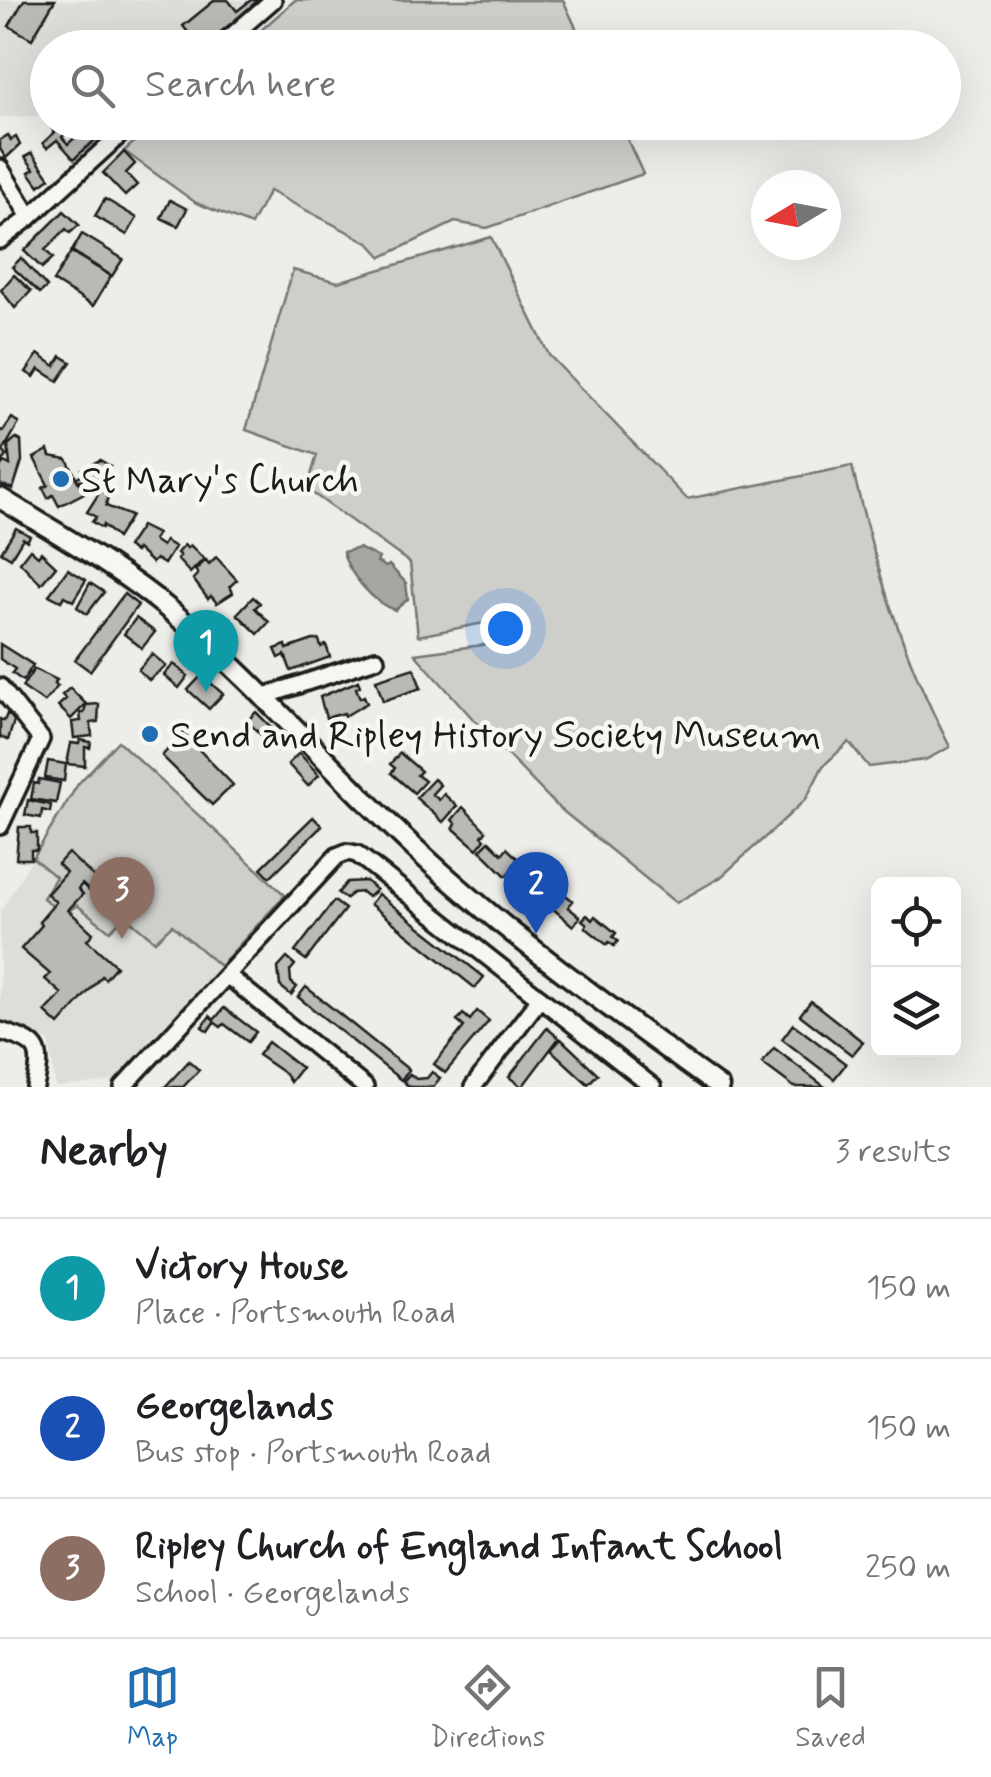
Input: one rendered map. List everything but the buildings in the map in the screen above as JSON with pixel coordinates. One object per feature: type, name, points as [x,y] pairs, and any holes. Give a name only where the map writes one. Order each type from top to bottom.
[{"type":"main road","points":[[0,498],[156,599],[262,696],[452,882],[719,1087]]},
{"type":"street","points":[[239,30],[273,0]]},
{"type":"street","points":[[0,240],[114,140]]},
{"type":"street","points":[[0,168],[30,217]]},
{"type":"street","points":[[262,696],[376,659]]},
{"type":"street","points":[[0,687],[42,739],[0,826]]},
{"type":"street","points":[[123,1087],[337,856],[347,852],[357,854],[653,1087]]},
{"type":"street","points":[[228,976],[365,1087]]},
{"type":"street","points":[[474,1087],[540,998]]},
{"type":"street","points":[[0,1031],[29,1040],[36,1047],[40,1064],[36,1087]]},
{"type":"shaded area","points":[[0,0],[260,0],[222,30],[30,30],[30,116],[0,117]]},
{"type":"shaded area","points":[[295,0],[563,0],[577,30],[261,30]]},
{"type":"shaded area","points":[[137,140],[628,140],[643,174],[487,228],[455,222],[382,257],[369,243],[269,191],[251,225],[196,203],[124,151]]},
{"type":"shaded area","points":[[491,237],[549,355],[687,499],[852,466],[892,610],[950,747],[925,760],[869,767],[849,742],[823,766],[806,799],[774,829],[721,877],[676,903],[558,807],[415,654],[498,643],[499,620],[418,636],[410,563],[307,489],[317,455],[246,430],[293,270],[338,282]]},
{"type":"shaded area","points":[[359,548],[379,558],[377,562],[389,565],[406,583],[408,599],[395,610],[371,595],[350,569],[343,552]]},
{"type":"shaded area","points":[[118,741],[285,895],[118,1081],[56,1087],[49,1041],[0,1023],[0,912],[78,784]]},
{"type":"shaded area","points":[[118,741],[285,895],[220,966],[172,925],[155,941],[125,916],[110,931],[77,905],[63,915],[43,898],[56,877],[33,858],[78,784]]},
{"type":"place","name":"St Mary's Church","points":[[61,479]]},
{"type":"place","name":"Victory House","points":[[206,692]]},
{"type":"place","name":"Send and Ripley History Society Museum","points":[[150,734]]},
{"type":"place","name":"Georgelands","points":[[536,934]]},
{"type":"place","name":"Ripley Church of England Infant School","points":[[122,939]]}]
